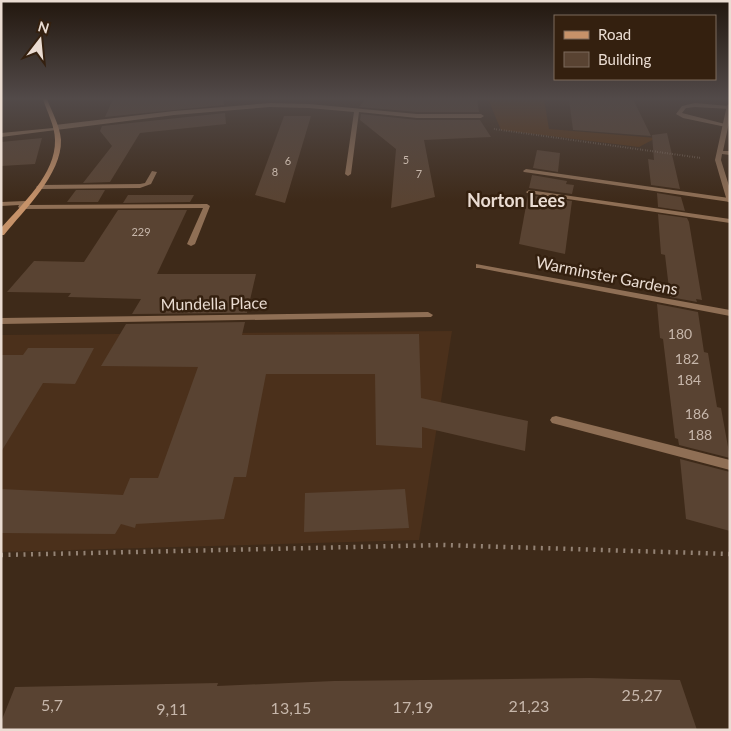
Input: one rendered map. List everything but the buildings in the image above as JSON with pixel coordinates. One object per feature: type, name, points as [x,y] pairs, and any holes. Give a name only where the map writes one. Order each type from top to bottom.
[{"type":"street","points":[[1,135],[16,133]]},
{"type":"street","points":[[1,232],[39,187],[55,159],[58,141],[57,133]]},
{"type":"street","points":[[348,174],[354,133]]},
{"type":"street","points":[[526,171],[730,200],[718,160],[718,152],[724,133]]},
{"type":"street","points":[[718,152],[730,153]]},
{"type":"street","points":[[39,187],[140,186],[148,184],[154,172]]},
{"type":"street","points":[[529,192],[730,221]]},
{"type":"street","points":[[1,204],[207,206],[191,244]]},
{"type":"street","name":"Warminster Gardens","points":[[479,266],[730,313]]},
{"type":"street","name":"Mundella Place","points":[[1,321],[428,315]]},
{"type":"street","points":[[556,420],[730,465]]},
{"type":"path","points":[[524,133],[718,160]]},
{"type":"path","points":[[1,555],[443,545],[730,554]]},
{"type":"shaded area","points":[[526,133],[598,133],[656,138],[639,147]]},
{"type":"shaded area","points":[[452,331],[419,540],[1,552],[1,335]]},
{"type":"district","name":"Norton Lees","points":[[516,200]]}]
